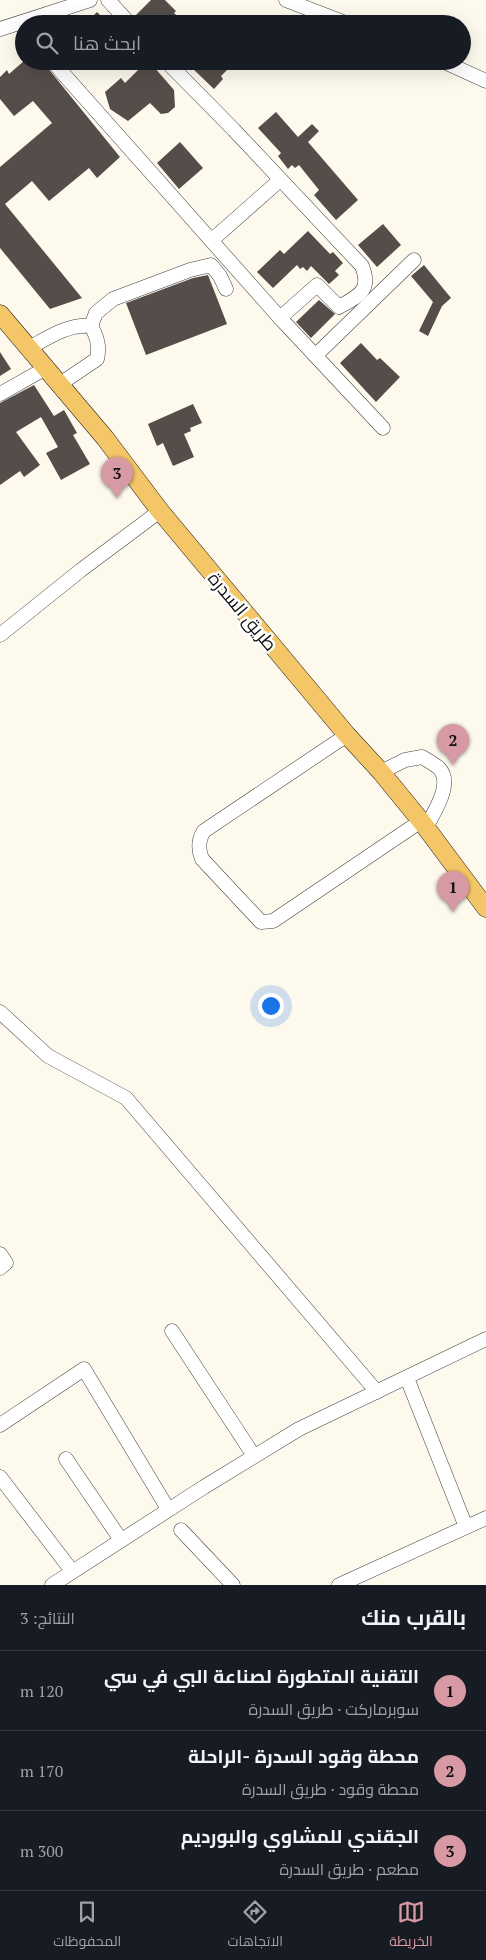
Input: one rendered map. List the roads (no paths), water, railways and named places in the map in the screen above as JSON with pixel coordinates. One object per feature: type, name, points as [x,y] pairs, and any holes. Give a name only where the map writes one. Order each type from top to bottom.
[{"type":"main road","name":"طريق السدرة","points":[[0,314],[105,438],[160,511],[347,735],[381,772],[486,908]]},
{"type":"street","points":[[52,15],[90,0]]},
{"type":"street","points":[[108,0],[122,15]]},
{"type":"street","points":[[286,0],[325,15]]},
{"type":"street","points":[[0,29],[15,28]]},
{"type":"street","points":[[60,70],[280,318],[383,428]]},
{"type":"street","points":[[175,70],[362,266],[366,280],[362,291],[355,298],[339,306],[317,285],[280,318]]},
{"type":"street","points":[[462,70],[486,81]]},
{"type":"street","points":[[212,240],[280,180]]},
{"type":"street","points":[[316,355],[414,260]]},
{"type":"street","points":[[60,384],[96,359],[98,351],[97,338],[91,326],[96,313],[112,299],[190,270],[211,265],[220,276],[226,289]]},
{"type":"street","points":[[30,348],[70,328],[80,325],[91,326]]},
{"type":"street","points":[[0,394],[46,368]]},
{"type":"street","points":[[0,635],[81,570],[160,511]]},
{"type":"street","points":[[347,735],[204,831],[200,837],[199,848],[202,859],[261,922],[273,922],[423,825],[442,793],[444,778],[439,769],[422,757],[405,760],[381,772]]},
{"type":"street","points":[[0,1012],[48,1056],[126,1098],[377,1392]]},
{"type":"street","points":[[0,1254],[6,1263],[0,1268]]},
{"type":"street","points":[[172,1331],[254,1456]]},
{"type":"street","points":[[52,1585],[168,1509],[299,1429],[486,1339]]},
{"type":"street","points":[[0,1425],[84,1369],[168,1509]]},
{"type":"street","points":[[407,1378],[466,1527]]},
{"type":"street","points":[[66,1459],[121,1540]]},
{"type":"street","points":[[0,1477],[72,1571]]},
{"type":"street","points":[[339,1585],[486,1518]]},
{"type":"street","points":[[181,1530],[233,1585]]},
{"type":"place","name":"الجقندي للمشاوي والبورديم","points":[[117,498]]},
{"type":"place","name":"محطة وقود السدرة -الراحلة","points":[[453,765]]},
{"type":"place","name":"التقنية المتطورة لصناعة البي في سي","points":[[453,912]]}]
